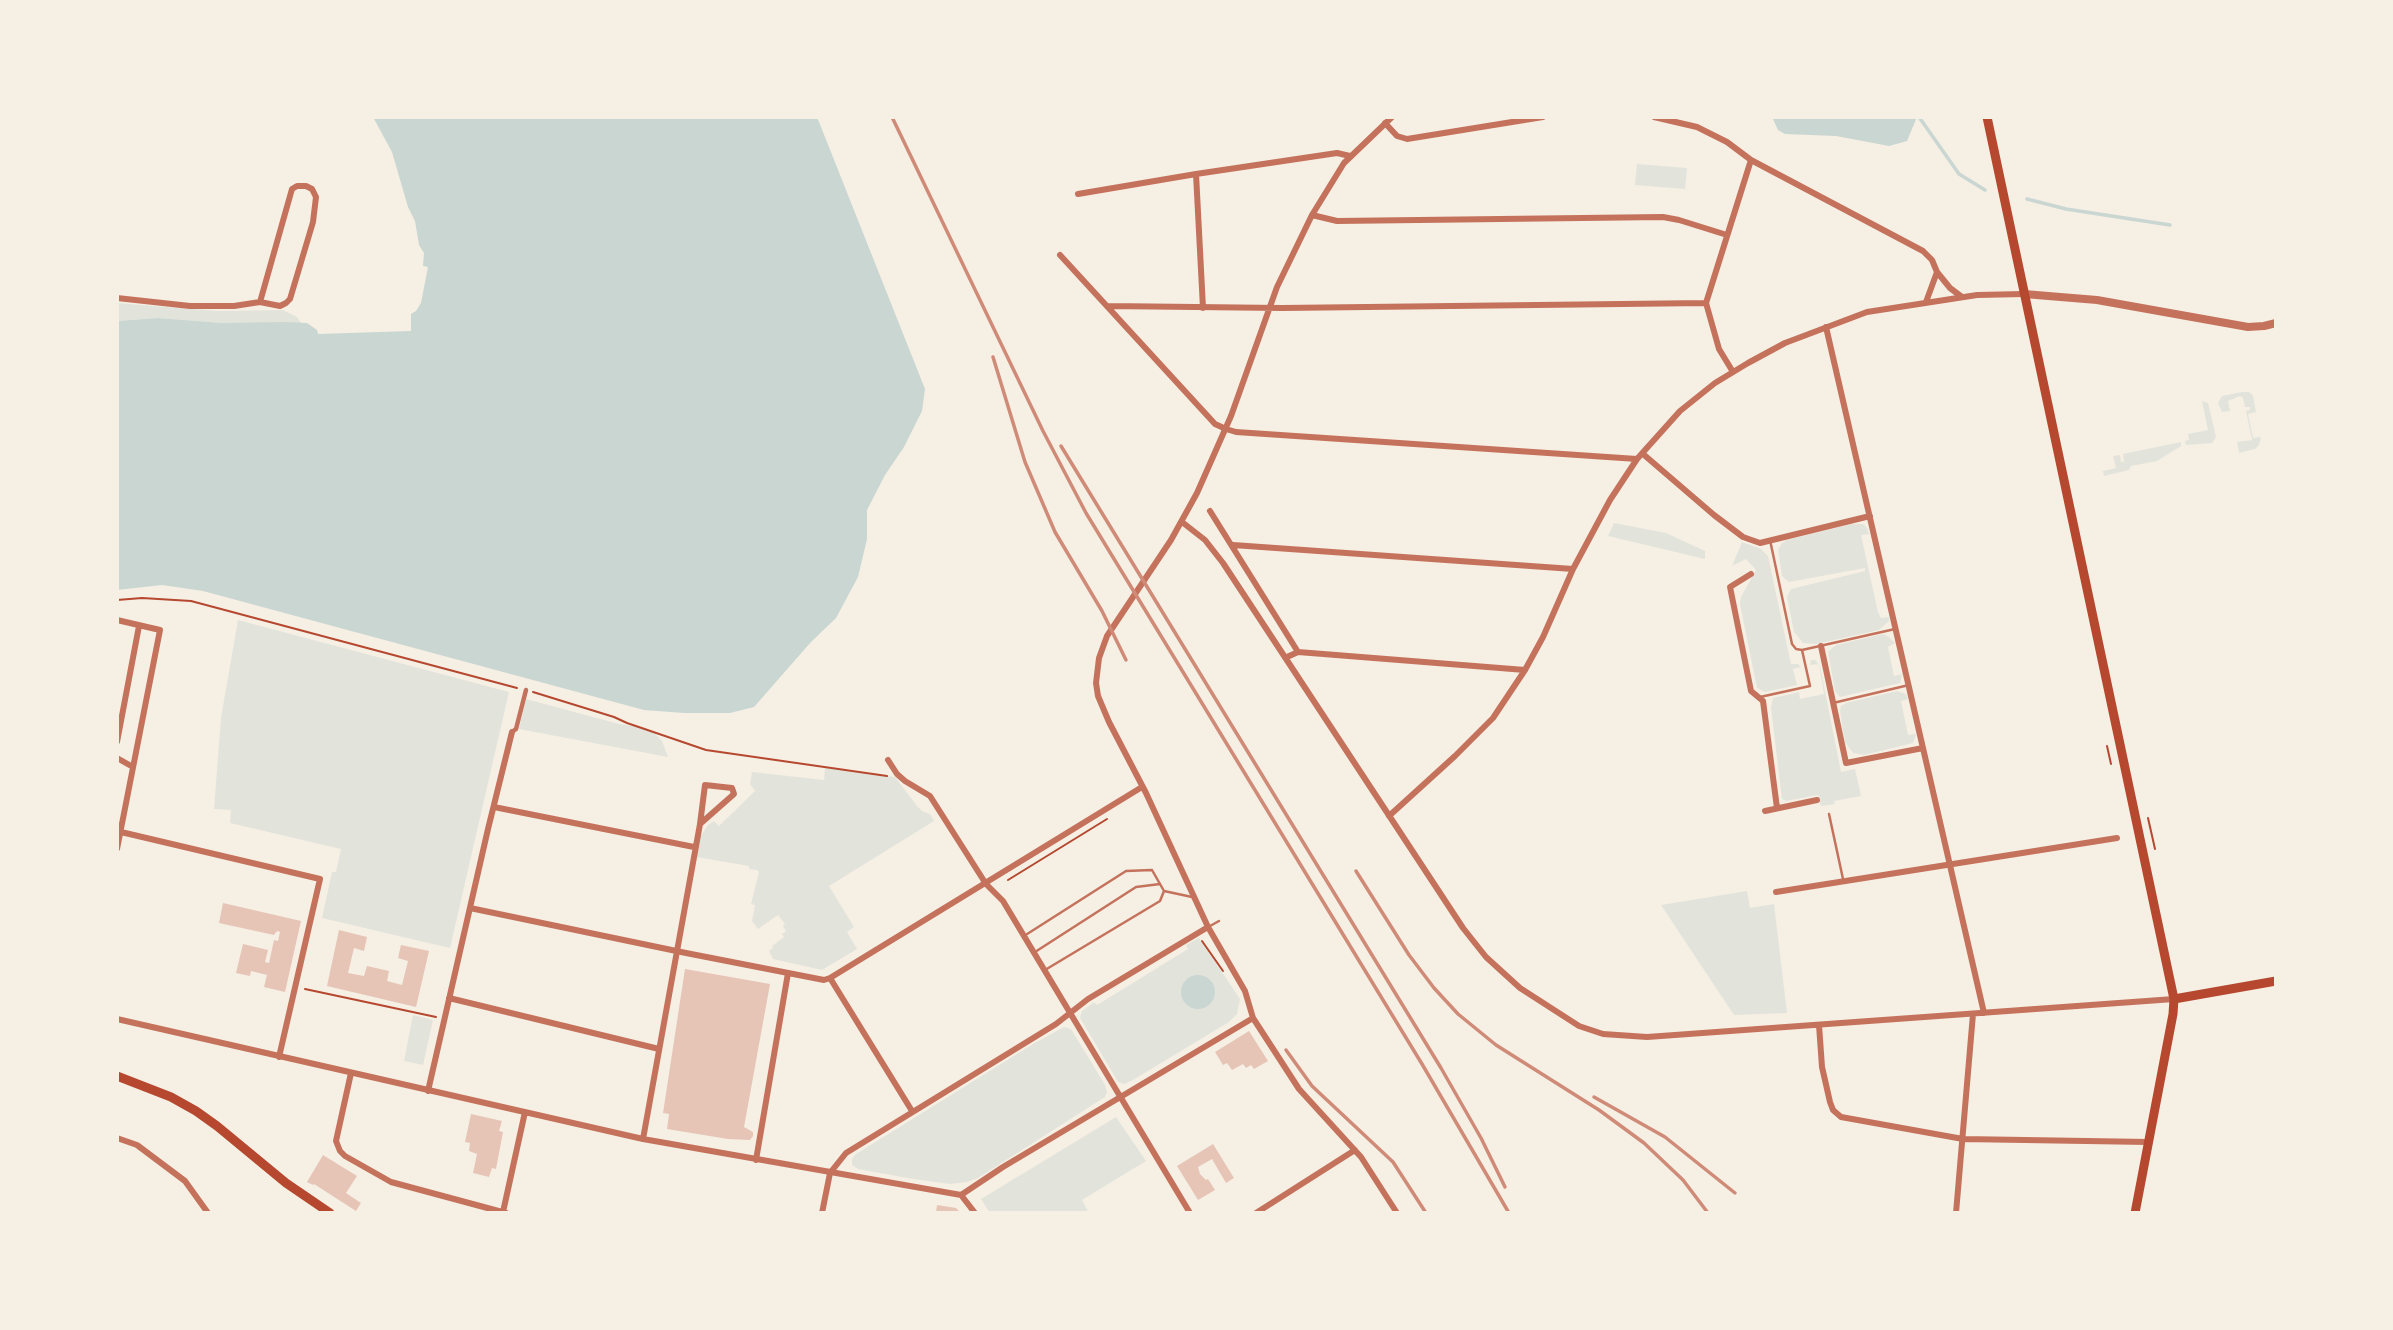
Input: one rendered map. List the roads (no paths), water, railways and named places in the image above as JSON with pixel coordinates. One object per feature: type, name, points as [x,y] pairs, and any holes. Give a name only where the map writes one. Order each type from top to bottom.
[{"type":"main road","points":[[1987,117],[2174,999],[2135,1213]]},
{"type":"main road","points":[[2174,999],[2276,981]]},
{"type":"main road","points":[[117,1076],[171,1097],[196,1111],[298,1192],[330,1213]]},
{"type":"street","points":[[1392,117],[1338,170],[1312,215],[1268,308],[1226,429],[1182,522],[1107,636],[1097,668],[1098,696],[1109,722],[1208,928],[1245,991],[1254,1018],[1299,1089],[1355,1150],[1397,1213]]},
{"type":"street","points":[[1385,123],[1397,136],[1406,139],[1543,117]]},
{"type":"street","points":[[1654,117],[1697,127],[1727,142],[1751,160],[1916,246],[1930,257],[1937,272],[1950,288],[1962,297]]},
{"type":"street","points":[[1078,194],[1337,153],[1350,156]]},
{"type":"street","points":[[1733,372],[1719,349],[1706,303],[1751,160]]},
{"type":"street","points":[[1196,174],[1203,308]]},
{"type":"street","points":[[117,298],[190,306],[234,306],[260,302],[280,306],[286,303],[290,299],[313,222],[316,197],[312,189],[306,186],[292,189],[260,302]]},
{"type":"street","points":[[1312,215],[1336,221],[1663,217],[1727,235]]},
{"type":"street","points":[[1060,255],[1215,424],[1226,429],[1250,433],[1640,457],[1743,537],[1760,543],[1870,516]]},
{"type":"street","points":[[1926,302],[1937,272]]},
{"type":"street","points":[[1389,816],[1493,718],[1543,637],[1573,569],[1610,500],[1640,457],[1680,411],[1715,383],[1785,343],[1867,312],[1977,295],[2024,294],[2097,300],[2248,327],[2276,323]]},
{"type":"street","points":[[1108,306],[1268,308],[1706,303]]},
{"type":"street","points":[[1826,327],[1984,1013]]},
{"type":"street","points":[[1210,511],[1298,652]]},
{"type":"street","points":[[1182,522],[1211,547],[1287,657],[1463,928],[1486,957],[1534,999],[1579,1026],[1604,1034],[1647,1037],[2174,999]]},
{"type":"street","points":[[1233,545],[1573,569]]},
{"type":"street","points":[[1751,574],[1730,587],[1751,691],[1763,701],[1777,808]]},
{"type":"street","points":[[117,620],[160,631],[117,849]]},
{"type":"street","points":[[117,742],[139,626]]},
{"type":"street","points":[[1821,646],[1846,763],[1923,748]]},
{"type":"street","points":[[1287,657],[1298,652],[1525,670]]},
{"type":"street","points":[[428,1091],[512,732],[516,729],[526,690]]},
{"type":"street","points":[[117,758],[133,767]]},
{"type":"street","points":[[888,760],[905,781],[930,796],[986,884],[1003,901],[1190,1213]]},
{"type":"street","points":[[643,1139],[705,785],[732,788],[732,796],[700,824]]},
{"type":"street","points":[[470,908],[818,979],[830,978],[1142,787]]},
{"type":"street","points":[[1765,811],[1817,800]]},
{"type":"street","points":[[494,807],[694,847]]},
{"type":"street","points":[[119,833],[320,878],[279,1057]]},
{"type":"street","points":[[1776,892],[2117,838]]},
{"type":"street","points":[[822,1213],[830,1172],[846,1153],[1208,928]]},
{"type":"street","points":[[756,1160],[788,973]]},
{"type":"street","points":[[830,978],[912,1111]]},
{"type":"street","points":[[449,999],[659,1049]]},
{"type":"street","points":[[1956,1213],[1973,1014]]},
{"type":"street","points":[[961,1195],[1119,1096],[1254,1018]]},
{"type":"street","points":[[117,1019],[643,1139],[961,1195],[975,1213]]},
{"type":"street","points":[[1819,1025],[1830,1102],[1836,1114],[1841,1117],[1963,1139],[2148,1142]]},
{"type":"street","points":[[351,1073],[336,1141],[340,1152],[391,1182],[505,1212],[526,1112]]},
{"type":"street","points":[[117,1138],[138,1145],[185,1181],[208,1213]]},
{"type":"street","points":[[1255,1213],[1355,1150]]},
{"type":"lane","points":[[1770,540],[1792,644],[1796,649],[1802,650],[1896,629]]},
{"type":"lane","points":[[1759,697],[1810,686],[1802,650]]},
{"type":"lane","points":[[1833,703],[1909,685]]},
{"type":"lane","points":[[1829,814],[1843,881]]},
{"type":"lane","points":[[1024,936],[1126,871],[1152,870],[1164,891],[1194,897]]},
{"type":"lane","points":[[1034,953],[1136,887],[1160,884]]},
{"type":"lane","points":[[1045,971],[1160,901],[1164,891]]},
{"type":"lane","points":[[1208,928],[1219,921]]},
{"type":"waterway","points":[[1919,117],[1959,174],[1985,190]]},
{"type":"waterway","points":[[2027,199],[2066,209],[2170,225]]},
{"type":"railway","points":[[892,117],[1043,431],[1086,513],[1422,1064],[1509,1213]]},
{"type":"railway","points":[[993,357],[1025,462],[1055,532],[1102,611],[1126,660]]},
{"type":"railway","points":[[1061,446],[1441,1068],[1505,1187]]},
{"type":"railway","points":[[1356,871],[1409,955],[1458,1014],[1496,1045],[1599,1110],[1644,1143],[1683,1180],[1708,1213]]},
{"type":"railway","points":[[1286,1050],[1312,1086],[1393,1162],[1426,1213]]},
{"type":"railway","points":[[1594,1097],[1665,1137],[1735,1193]]}]
